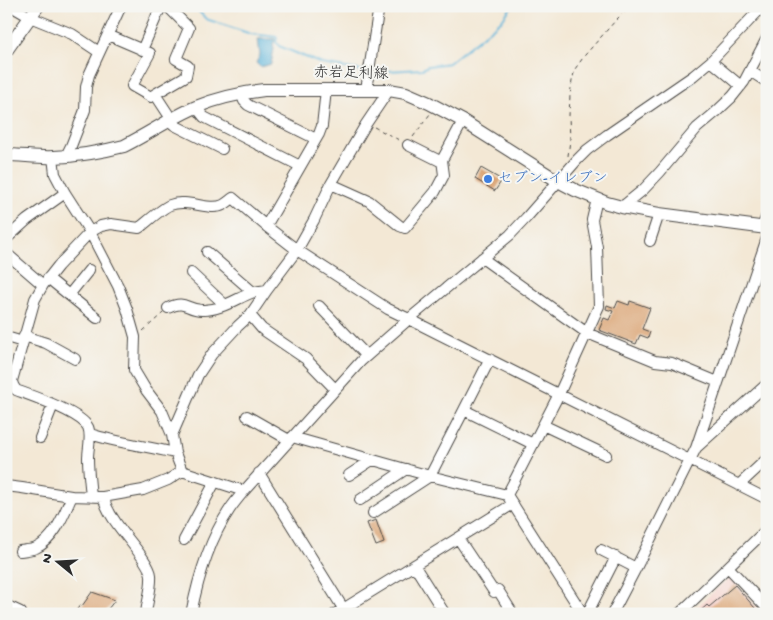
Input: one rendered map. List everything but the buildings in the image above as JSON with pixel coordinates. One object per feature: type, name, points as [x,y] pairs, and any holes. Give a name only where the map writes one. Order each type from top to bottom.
[{"type":"highway","points":[[6,608],[19,614]]},
{"type":"main road","points":[[6,51],[38,6]]},
{"type":"main road","name":"赤岩足利線","points":[[6,154],[53,157],[104,151],[124,146],[196,107],[241,93],[264,90],[389,90],[406,93],[463,121],[558,181],[597,199],[622,207],[765,231]]},
{"type":"street","points":[[11,6],[30,17],[72,34],[100,52]]},
{"type":"street","points":[[66,156],[85,110],[86,87],[89,76],[121,6]]},
{"type":"street","points":[[108,35],[142,50],[150,53],[132,86],[151,97],[186,76],[188,66],[176,59],[189,28],[170,9],[163,6],[142,50]]},
{"type":"street","points":[[366,90],[379,6]]},
{"type":"street","points":[[191,614],[204,565],[215,535],[230,509],[290,439],[366,356],[510,235],[571,166],[597,142],[694,76],[724,49],[763,6]]},
{"type":"street","points":[[622,207],[643,190],[697,128],[732,97],[750,71],[767,38]]},
{"type":"street","points":[[711,61],[741,86]]},
{"type":"street","points":[[750,71],[767,82]]},
{"type":"street","points":[[266,226],[322,126],[326,90]]},
{"type":"street","points":[[172,435],[198,375],[212,354],[250,315],[297,250],[331,184],[366,124],[389,90]]},
{"type":"street","points":[[241,93],[248,105],[316,139]]},
{"type":"street","points":[[156,94],[174,125],[222,149]]},
{"type":"street","points":[[196,107],[204,118],[300,166]]},
{"type":"street","points":[[331,184],[369,201],[405,228],[435,192],[444,174],[442,160],[463,121]]},
{"type":"street","points":[[408,144],[442,162]]},
{"type":"street","points":[[53,157],[55,174],[90,232],[118,286],[127,308],[135,338],[134,370],[162,411],[172,435],[175,453],[182,472]]},
{"type":"street","points":[[6,239],[65,193]]},
{"type":"street","points":[[91,496],[88,457],[90,434],[88,427],[82,420],[53,405],[16,390],[13,385],[12,381],[35,299],[45,282],[58,266],[90,232],[101,226],[111,224],[139,228],[164,208],[171,205],[184,202],[213,207],[222,206],[233,198],[297,250],[388,309],[767,499]]},
{"type":"street","points":[[507,495],[559,394],[599,306],[597,247],[592,220],[597,199]]},
{"type":"street","points":[[650,241],[659,214]]},
{"type":"street","points":[[612,614],[696,448],[765,231],[767,214]]},
{"type":"street","points":[[207,252],[253,292]]},
{"type":"street","points":[[6,253],[45,282],[69,295],[97,318]]},
{"type":"street","points":[[482,258],[587,333],[655,361],[672,363],[718,382]]},
{"type":"street","points":[[69,295],[89,270]]},
{"type":"street","points":[[191,273],[224,304]]},
{"type":"street","points":[[168,308],[177,303],[202,310],[216,308],[253,292],[267,290]]},
{"type":"street","points":[[318,306],[366,356]]},
{"type":"street","points":[[250,315],[262,329],[306,359],[335,389]]},
{"type":"street","points":[[6,337],[46,343],[75,359]]},
{"type":"street","points":[[372,513],[430,476],[490,359]]},
{"type":"street","points":[[696,448],[767,384]]},
{"type":"street","points":[[40,438],[53,405]]},
{"type":"street","points":[[464,410],[533,444]]},
{"type":"street","points":[[247,416],[290,439],[507,495],[583,614]]},
{"type":"street","points":[[543,425],[606,455]]},
{"type":"street","points":[[90,434],[112,441],[147,446],[175,453]]},
{"type":"street","points":[[739,484],[767,459]]},
{"type":"street","points":[[349,475],[372,460]]},
{"type":"street","points":[[360,500],[406,469]]},
{"type":"street","points":[[6,486],[72,496],[103,497],[143,490],[182,472],[244,491]]},
{"type":"street","points":[[259,474],[342,612],[513,504]]},
{"type":"street","points":[[184,540],[215,482]]},
{"type":"street","points":[[20,551],[36,548],[49,538],[58,526],[72,496]]},
{"type":"street","points":[[103,497],[110,514],[145,561],[151,573],[146,614]]},
{"type":"street","points":[[679,614],[767,529]]},
{"type":"street","points":[[458,538],[494,592],[498,590],[513,614]]},
{"type":"street","points":[[601,550],[636,568]]},
{"type":"street","points":[[587,614],[616,557]]},
{"type":"street","points":[[414,566],[445,614]]},
{"type":"street","points":[[728,567],[767,608]]},
{"type":"path","points":[[571,166],[568,159],[570,140],[569,109],[575,69],[616,20],[624,12],[632,8],[632,6]]},
{"type":"path","points":[[366,124],[408,144],[435,107]]},
{"type":"path","points":[[135,338],[168,308]]},
{"type":"shaded area","points":[[730,577],[763,614],[689,614]]},
{"type":"water","points":[[258,39],[275,39],[271,64],[260,67],[256,63],[260,55]]},
{"type":"waterway","points":[[194,6],[206,19],[251,34],[277,37],[276,42],[279,46],[322,64],[364,71]]},
{"type":"waterway","points":[[371,72],[422,69],[428,66],[449,63],[501,21],[512,6]]},
{"type":"waterway","points":[[672,97],[694,81]]},
{"type":"place","name":"セブン-イレブン","points":[[488,179]]}]
